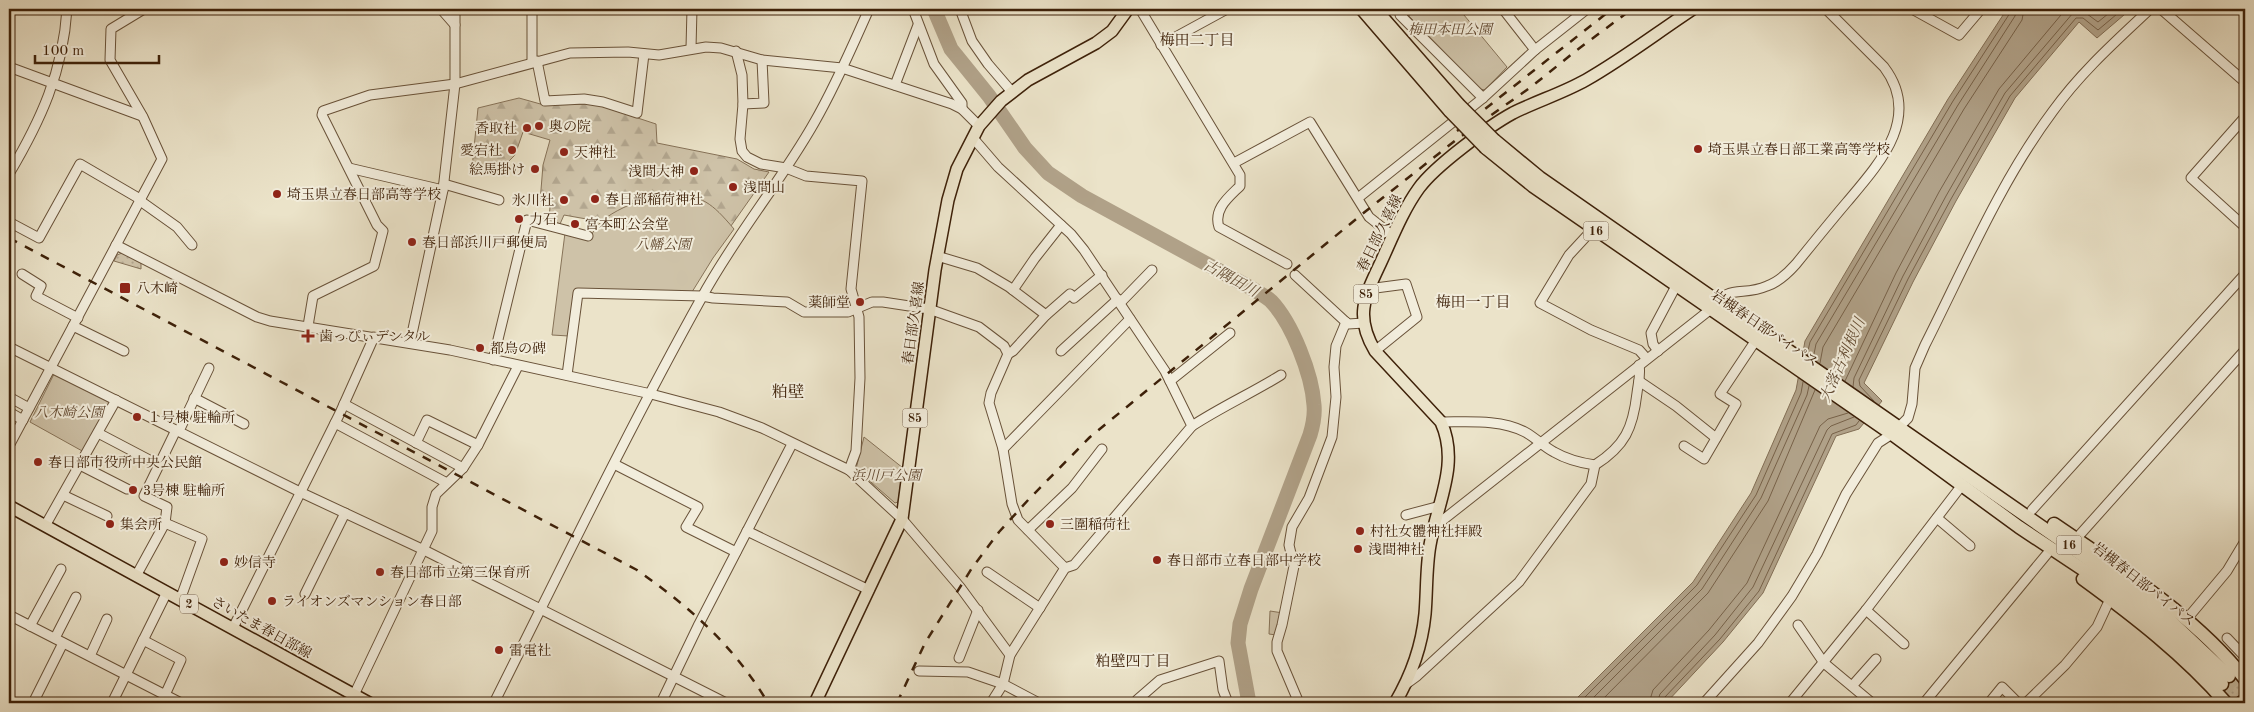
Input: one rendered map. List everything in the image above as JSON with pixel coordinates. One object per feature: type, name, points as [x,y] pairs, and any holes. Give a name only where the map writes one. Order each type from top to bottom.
[{"type":"highway","name":"岩槻春日部バイパス","points":[[1362,9],[1454,108],[1533,186],[1676,286],[1714,305],[1756,340],[1792,360]]},
{"type":"highway","name":"岩槻春日部バイパス","points":[[1375,9],[1454,108]]},
{"type":"highway","name":"岩槻春日部バイパス","points":[[1490,144],[1792,360],[2160,611],[2225,680],[2152,618],[2120,594],[2019,527],[1966,480]]},
{"type":"highway","name":"16","points":[[1966,480],[2032,510],[2128,575],[2186,620],[2245,677]]},
{"type":"highway","name":"16","points":[[2019,527],[2047,554],[2110,599],[2181,656],[2226,702]]},
{"type":"highway","points":[[2240,703],[2245,700]]},
{"type":"main road","name":"春日部久喜線","points":[[815,703],[902,519],[937,256],[952,184],[960,162],[981,124],[1012,92],[1028,80],[1112,31],[1128,9]]},
{"type":"main road","name":"春日部久喜線","points":[[1395,703],[1406,684],[1417,656],[1425,616],[1430,546],[1448,475],[1450,454],[1441,422],[1375,351],[1369,341],[1364,323],[1363,304],[1368,289],[1413,198],[1425,181],[1460,151],[1512,113],[1587,79],[1693,9]]},
{"type":"main road","name":"さいたま春日部線","points":[[9,506],[369,703]]},
{"type":"street","points":[[9,174],[40,120],[53,84],[61,56],[67,9]]},
{"type":"street","points":[[9,446],[162,159],[143,116],[110,60],[111,29],[144,9]]},
{"type":"street","points":[[441,9],[455,26]]},
{"type":"street","points":[[410,343],[443,187],[454,84],[455,9]]},
{"type":"street","points":[[532,9],[534,61],[545,101],[584,99],[603,102],[638,113],[644,54]]},
{"type":"street","points":[[691,48],[692,9]]},
{"type":"street","points":[[494,703],[614,464],[702,296],[742,231],[815,123],[869,9]]},
{"type":"street","points":[[913,9],[934,64],[962,102],[962,109]]},
{"type":"street","points":[[960,9],[972,40],[988,64],[1012,92]]},
{"type":"street","points":[[1140,9],[1240,175],[1240,186],[1218,211],[1217,221],[1219,227],[1224,232],[1251,243],[1287,264]]},
{"type":"street","points":[[1161,45],[1226,9]]},
{"type":"street","points":[[1408,9],[1400,15],[1483,98]]},
{"type":"street","points":[[1503,9],[1535,50]]},
{"type":"street","points":[[1434,527],[1658,351],[1727,293],[1767,287],[1791,270],[1884,157],[1895,132],[1899,101],[1891,77],[1826,9]]},
{"type":"street","points":[[1912,9],[1927,12],[1959,35],[1981,9]]},
{"type":"street","points":[[1704,703],[1758,643],[1792,596],[1818,554],[1861,467],[1878,443],[1895,431],[1908,418],[1912,404],[1915,368],[1925,345],[2001,193],[2024,152],[2053,110],[2090,65],[2150,9]]},
{"type":"street","points":[[2160,9],[2245,82]]},
{"type":"street","points":[[1358,198],[1483,98],[1581,11]]},
{"type":"street","points":[[895,85],[918,26]]},
{"type":"street","points":[[308,326],[313,296],[374,266],[378,253],[383,231],[377,225],[322,115],[323,111],[370,95],[454,84],[534,61],[570,53],[599,51],[659,55],[691,48],[713,47],[736,51],[762,60],[842,68],[962,109],[981,124]]},
{"type":"street","points":[[736,51],[742,75],[743,104],[740,139],[742,151],[747,158],[761,164],[786,168],[806,176],[862,182],[851,290],[858,308],[860,378],[856,451],[849,470]]},
{"type":"street","points":[[743,104],[764,103],[762,60]]},
{"type":"street","points":[[9,67],[143,116]]},
{"type":"street","points":[[2245,117],[2191,178],[2245,227]]},
{"type":"street","points":[[1234,163],[1310,122],[1369,217],[1393,236]]},
{"type":"street","points":[[973,138],[1015,184],[1071,234],[1102,275],[1170,381],[1192,426]]},
{"type":"street","points":[[9,222],[39,238],[80,164],[140,200],[177,227],[192,245]]},
{"type":"street","points":[[350,168],[499,200]]},
{"type":"street","points":[[494,360],[527,220],[588,236]]},
{"type":"street","points":[[1013,290],[1061,225]]},
{"type":"street","points":[[1441,422],[1482,423],[1512,427],[1525,432],[1560,455],[1582,463],[1595,465],[1611,454],[1626,437],[1635,414],[1643,362],[1639,350],[1591,330],[1540,303],[1569,255],[1593,229]]},
{"type":"street","points":[[116,245],[257,317],[270,321],[410,343],[567,375],[719,412],[762,428],[849,470],[902,519],[978,610],[1010,655]]},
{"type":"street","points":[[937,256],[977,268],[1013,290],[1046,315]]},
{"type":"street","points":[[1061,351],[1152,270]]},
{"type":"street","points":[[22,274],[41,286],[36,296],[78,318]]},
{"type":"street","points":[[2032,510],[2245,274]]},
{"type":"street","points":[[1065,568],[1018,520],[1012,504],[1003,449],[989,404],[991,393],[1008,354],[1046,315],[1070,294],[1074,298],[1102,275]]},
{"type":"street","points":[[1295,275],[1348,324],[1364,323]]},
{"type":"street","points":[[1368,289],[1406,284],[1417,317],[1375,351]]},
{"type":"street","points":[[1658,351],[1652,344],[1652,333],[1676,286]]},
{"type":"street","points":[[567,375],[578,293],[702,296],[787,302],[804,312],[848,312],[872,302],[929,308],[979,327],[1004,346],[1008,354]]},
{"type":"street","points":[[1003,449],[1130,319]]},
{"type":"street","points":[[1299,703],[1277,651],[1277,642],[1294,566],[1289,546],[1292,527],[1308,498],[1332,437],[1336,397],[1334,367],[1336,353],[1346,322]]},
{"type":"street","points":[[73,326],[124,352]]},
{"type":"street","points":[[1170,381],[1230,333]]},
{"type":"street","points":[[232,628],[344,404],[374,337]]},
{"type":"street","points":[[1684,446],[1704,459],[1736,404],[1720,394],[1756,340]]},
{"type":"street","points":[[9,347],[300,492],[424,550],[673,678],[726,703]]},
{"type":"street","points":[[2076,539],[2245,350]]},
{"type":"street","points":[[354,695],[432,531],[432,507],[436,494],[463,468],[478,445],[518,366]]},
{"type":"street","points":[[136,576],[165,523],[167,507],[144,496],[209,368]]},
{"type":"street","points":[[991,703],[1003,684],[1010,655],[1065,568],[1074,566],[1192,426],[1216,410],[1253,393],[1281,375]]},
{"type":"street","points":[[1639,381],[1676,406],[1716,438]]},
{"type":"street","points":[[9,398],[29,408]]},
{"type":"street","points":[[194,398],[244,424]]},
{"type":"street","points":[[45,526],[116,400]]},
{"type":"street","points":[[344,404],[463,468]]},
{"type":"street","points":[[9,412],[23,420]]},
{"type":"street","points":[[416,443],[427,420],[478,445]]},
{"type":"street","points":[[334,423],[447,483]]},
{"type":"street","points":[[98,433],[159,465]]},
{"type":"street","points":[[660,703],[792,444]]},
{"type":"street","points":[[1028,530],[1072,488],[1102,450]]},
{"type":"street","points":[[614,464],[698,507],[686,527],[736,552]]},
{"type":"street","points":[[80,465],[127,489]]},
{"type":"street","points":[[1406,684],[1519,582],[1591,484],[1595,465]]},
{"type":"street","points":[[1790,703],[1866,610],[1966,480]]},
{"type":"street","points":[[63,494],[107,516]]},
{"type":"street","points":[[1406,515],[1440,506]]},
{"type":"street","points":[[305,594],[345,513]]},
{"type":"street","points":[[1937,518],[1970,546]]},
{"type":"street","points":[[165,523],[202,539],[180,600]]},
{"type":"street","points":[[748,531],[870,590]]},
{"type":"street","points":[[2186,620],[2228,571],[2245,541]]},
{"type":"street","points":[[1924,703],[2047,554]]},
{"type":"street","points":[[30,626],[61,568]]},
{"type":"street","points":[[987,572],[1040,608]]},
{"type":"street","points":[[112,703],[166,592]]},
{"type":"street","points":[[33,703],[76,597]]},
{"type":"street","points":[[2026,703],[2065,665],[2097,627],[2110,599]]},
{"type":"street","points":[[960,658],[978,610]]},
{"type":"street","points":[[1866,610],[1904,644]]},
{"type":"street","points":[[9,615],[181,703]]},
{"type":"street","points":[[90,656],[107,619]]},
{"type":"street","points":[[1798,625],[1824,663],[1872,703]]},
{"type":"street","points":[[2227,638],[2245,657]]},
{"type":"street","points":[[143,640],[181,660],[165,695]]},
{"type":"street","points":[[1852,686],[1876,659]]},
{"type":"street","points":[[1140,703],[1137,700],[1160,680],[1219,661],[1223,690],[1228,703]]},
{"type":"street","points":[[919,671],[968,672],[1003,684],[1038,703]]},
{"type":"street","points":[[1988,703],[2002,687],[2018,703]]},
{"type":"green space","name":"梅田本田公園","points":[[1414,9],[1459,9],[1507,67],[1485,90],[1480,89],[1409,16],[1410,12]]},
{"type":"green space","points":[[519,98],[544,105],[595,104],[656,124],[657,143],[737,159],[754,169],[769,172],[726,233],[595,235],[592,220],[564,215],[560,224],[549,220],[550,207],[540,202],[543,165],[550,140],[523,132],[515,155],[503,167],[494,165],[490,174],[472,168],[478,108]]},
{"type":"green space","name":"八幡公園","points":[[668,191],[706,202],[734,229],[692,292],[576,291],[569,336],[552,335],[565,233],[590,239],[602,221],[612,214]]},
{"type":"green space","points":[[122,253],[141,263],[141,269],[114,261],[117,255]]},
{"type":"green space","name":"八木崎公園","points":[[54,374],[110,401],[111,404],[84,452],[30,422]]},
{"type":"green space","name":"浜川戸公園","points":[[864,437],[903,468],[898,502],[895,503],[856,469]]},
{"type":"green space","points":[[1270,611],[1283,613],[1276,635],[1269,634]]},
{"type":"green space","points":[[2234,675],[2244,686],[2244,695],[2239,700],[2230,699],[2219,689]]},
{"type":"water","name":"大落古利根川","points":[[2007,9],[2131,9],[2097,38],[2079,22],[2015,98],[1956,201],[1913,282],[1864,383],[1882,401],[1859,429],[1836,436],[1763,593],[1723,642],[1666,703],[1572,703],[1693,582],[1751,493],[1796,390],[1805,341],[1948,99]]},
{"type":"waterway","name":"古隅田川","points":[[934,9],[951,49],[989,96],[1025,148],[1048,173],[1082,196],[1267,297],[1286,322],[1300,350],[1312,393],[1314,405],[1313,424],[1251,589],[1240,624],[1238,643],[1249,703]]},
{"type":"tunnel","points":[[2229,676],[2245,695]]},
{"type":"tunnel","points":[[2222,684],[2238,703]]},
{"type":"railway","points":[[1457,131],[1612,9]]},
{"type":"railway","points":[[897,703],[925,643],[972,568],[999,532],[1090,437],[1366,211],[1456,140],[1531,87],[1632,9]]},
{"type":"railway","points":[[9,238],[637,570],[657,584],[710,629],[741,664],[768,703]]},
{"type":"place","name":"奥の院","points":[[539,126]]},
{"type":"place","name":"香取社","points":[[527,128]]},
{"type":"place","name":"埼玉県立春日部工業高等学校","points":[[1698,149]]},
{"type":"place","name":"愛宕社","points":[[512,150]]},
{"type":"place","name":"天神社","points":[[564,152]]},
{"type":"place","name":"絵馬掛け","points":[[535,169]]},
{"type":"place","name":"浅間大神","points":[[694,171]]},
{"type":"place","name":"浅間山","points":[[733,187]]},
{"type":"place","name":"埼玉県立春日部高等学校","points":[[277,194]]},
{"type":"place","name":"春日部稲荷神社","points":[[595,199]]},
{"type":"place","name":"氷川社","points":[[564,200]]},
{"type":"place","name":"力石","points":[[519,219]]},
{"type":"place","name":"宮本町公会堂","points":[[575,224]]},
{"type":"place","name":"春日部浜川戸郵便局","points":[[412,242]]},
{"type":"place","name":"八木崎","points":[[125,288]]},
{"type":"place","name":"薬師堂","points":[[860,302]]},
{"type":"place","name":"歯っぴぃデンタル","points":[[308,336]]},
{"type":"place","name":"都鳥の碑","points":[[480,348]]},
{"type":"place","name":"１号棟 駐輪所","points":[[137,417]]},
{"type":"place","name":"春日部市役所中央公民館","points":[[38,462]]},
{"type":"place","name":"3号棟 駐輪所","points":[[133,490]]},
{"type":"place","name":"集会所","points":[[110,524]]},
{"type":"place","name":"三圍稲荷社","points":[[1050,524]]},
{"type":"place","name":"村社女體神社拝殿","points":[[1360,531]]},
{"type":"place","name":"浅間神社","points":[[1358,549]]},
{"type":"place","name":"春日部市立春日部中学校","points":[[1157,560]]},
{"type":"place","name":"妙信寺","points":[[224,562]]},
{"type":"place","name":"春日部市立第三保育所","points":[[380,572]]},
{"type":"place","name":"ライオンズマンション春日部","points":[[272,601]]},
{"type":"place","name":"雷電社","points":[[499,650]]},
{"type":"district","name":"梅田二丁目","points":[[1197,40]]},
{"type":"district","name":"梅田一丁目","points":[[1473,302]]},
{"type":"district","name":"粕壁","points":[[788,391]]},
{"type":"district","name":"粕壁四丁目","points":[[1133,661]]}]
